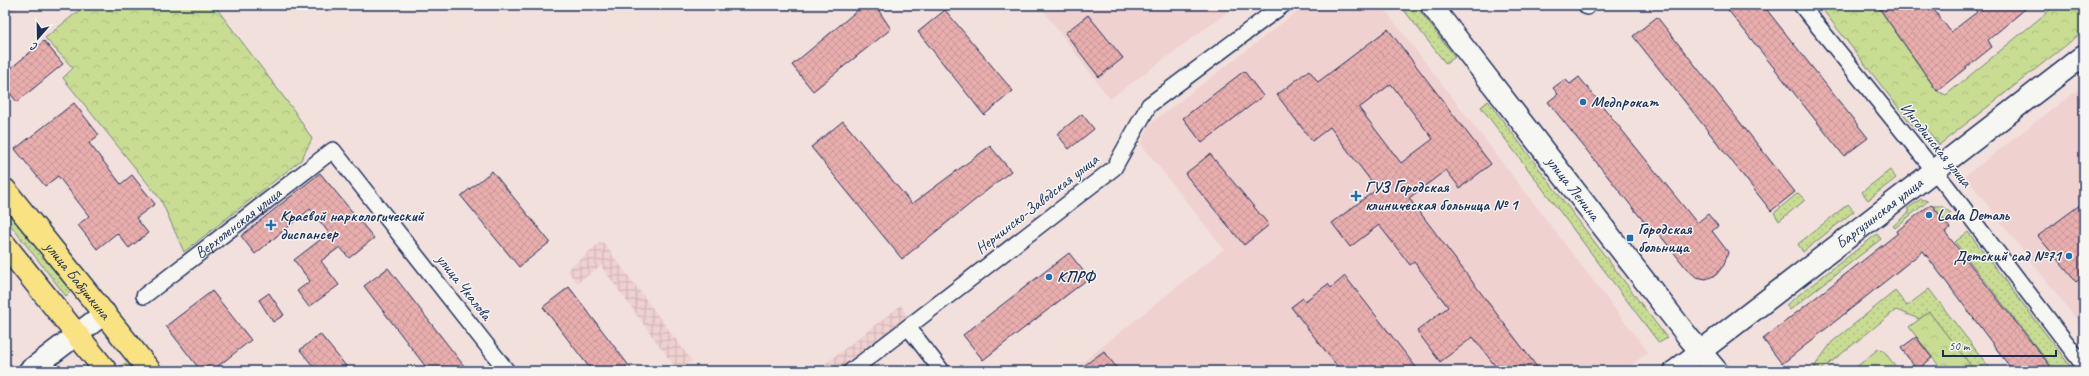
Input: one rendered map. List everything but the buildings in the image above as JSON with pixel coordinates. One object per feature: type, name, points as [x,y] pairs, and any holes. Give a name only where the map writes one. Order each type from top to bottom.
[{"type":"main road","name":"улица Ленина","points":[[1431,5],[1716,371]]},
{"type":"main road","name":"Баргузинская улица","points":[[1675,371],[1933,170],[2084,55]]},
{"type":"main road","name":"улица Бабушкина","points":[[5,190],[85,292],[105,313],[150,371]]},
{"type":"main road","points":[[5,244],[58,314],[106,371]]},
{"type":"main road","points":[[29,371],[105,313]]},
{"type":"street","name":"Нерчинско-Заводская улица","points":[[851,371],[1114,168],[1149,105],[1283,5]]},
{"type":"street","name":"Ингодинская улица","points":[[1801,5],[1933,170],[2084,366]]},
{"type":"street","name":"Верхоленская улица","points":[[144,296],[333,150]]},
{"type":"street","name":"улица Чкалова","points":[[333,150],[507,371]]},
{"type":"street","points":[[908,327],[942,371]]},
{"type":"shaded area","points":[[5,5],[23,5],[5,17]]},
{"type":"shaded area","points":[[1039,5],[1237,5],[1110,99]]},
{"type":"shaded area","name":"ГУЗ Городская клиническая больница № 1","points":[[1306,5],[1381,5],[1648,352],[1624,371],[1072,371],[1224,249],[1141,144],[1150,124]]},
{"type":"shaded area","points":[[2084,85],[2084,329],[1965,176]]},
{"type":"shaded area","points":[[602,241],[692,361],[677,370],[601,266],[577,283],[567,270]]},
{"type":"shaded area","points":[[901,305],[909,319],[842,371],[816,371]]},
{"type":"green space","points":[[86,5],[214,5],[295,112],[312,139],[301,160],[184,252],[161,200],[63,78],[73,68],[45,38]]},
{"type":"green space","points":[[1400,5],[1415,5],[1455,57],[1446,64]]},
{"type":"green space","points":[[1819,5],[1877,5],[1937,91],[1946,95],[2056,5],[2084,5],[2084,31],[1939,145],[1926,128],[1915,129]]},
{"type":"green space","points":[[1488,101],[1667,338],[1659,343],[1481,107]]},
{"type":"green space","points":[[1890,170],[1896,178],[1868,200],[1862,192]]},
{"type":"green space","points":[[1798,193],[1805,200],[1779,221],[1774,213]]},
{"type":"green space","points":[[1921,199],[1928,201],[1895,228],[1893,226],[1910,211],[1907,209]]},
{"type":"green space","points":[[1848,204],[1854,211],[1803,252],[1798,244]]},
{"type":"green space","points":[[1933,206],[1941,206],[1951,213],[1945,221]]},
{"type":"green space","points":[[5,207],[71,291],[66,296],[5,218]]},
{"type":"green space","points":[[1968,232],[2074,371],[2055,371],[1955,242]]},
{"type":"green space","points":[[1877,234],[1881,239],[1790,310],[1786,305]]},
{"type":"green space","points":[[1929,289],[1992,371],[1975,371],[1929,312],[1919,319],[1896,310],[1820,371],[1814,367],[1832,342],[1895,291],[1907,306]]},
{"type":"green space","points":[[1929,312],[1975,371],[1943,371],[1909,327]]},
{"type":"green space","points":[[1878,349],[1883,350],[1899,371],[1853,371],[1854,369]]},
{"type":"green space","points":[[127,362],[135,371],[122,371],[119,367]]},
{"type":"place","name":"Медпрокат","points":[[1583,102]]},
{"type":"place","name":"ГУЗ Городская клиническая больница № 1","points":[[1356,196]]},
{"type":"place","name":"Lada Dеталь","points":[[1929,215]]},
{"type":"place","name":"Краевой наркологический диспансер","points":[[271,225]]},
{"type":"place","name":"Городская больница","points":[[1630,238]]},
{"type":"place","name":"Детский сад №71","points":[[2069,256]]},
{"type":"place","name":"КПРФ","points":[[1049,277]]}]
